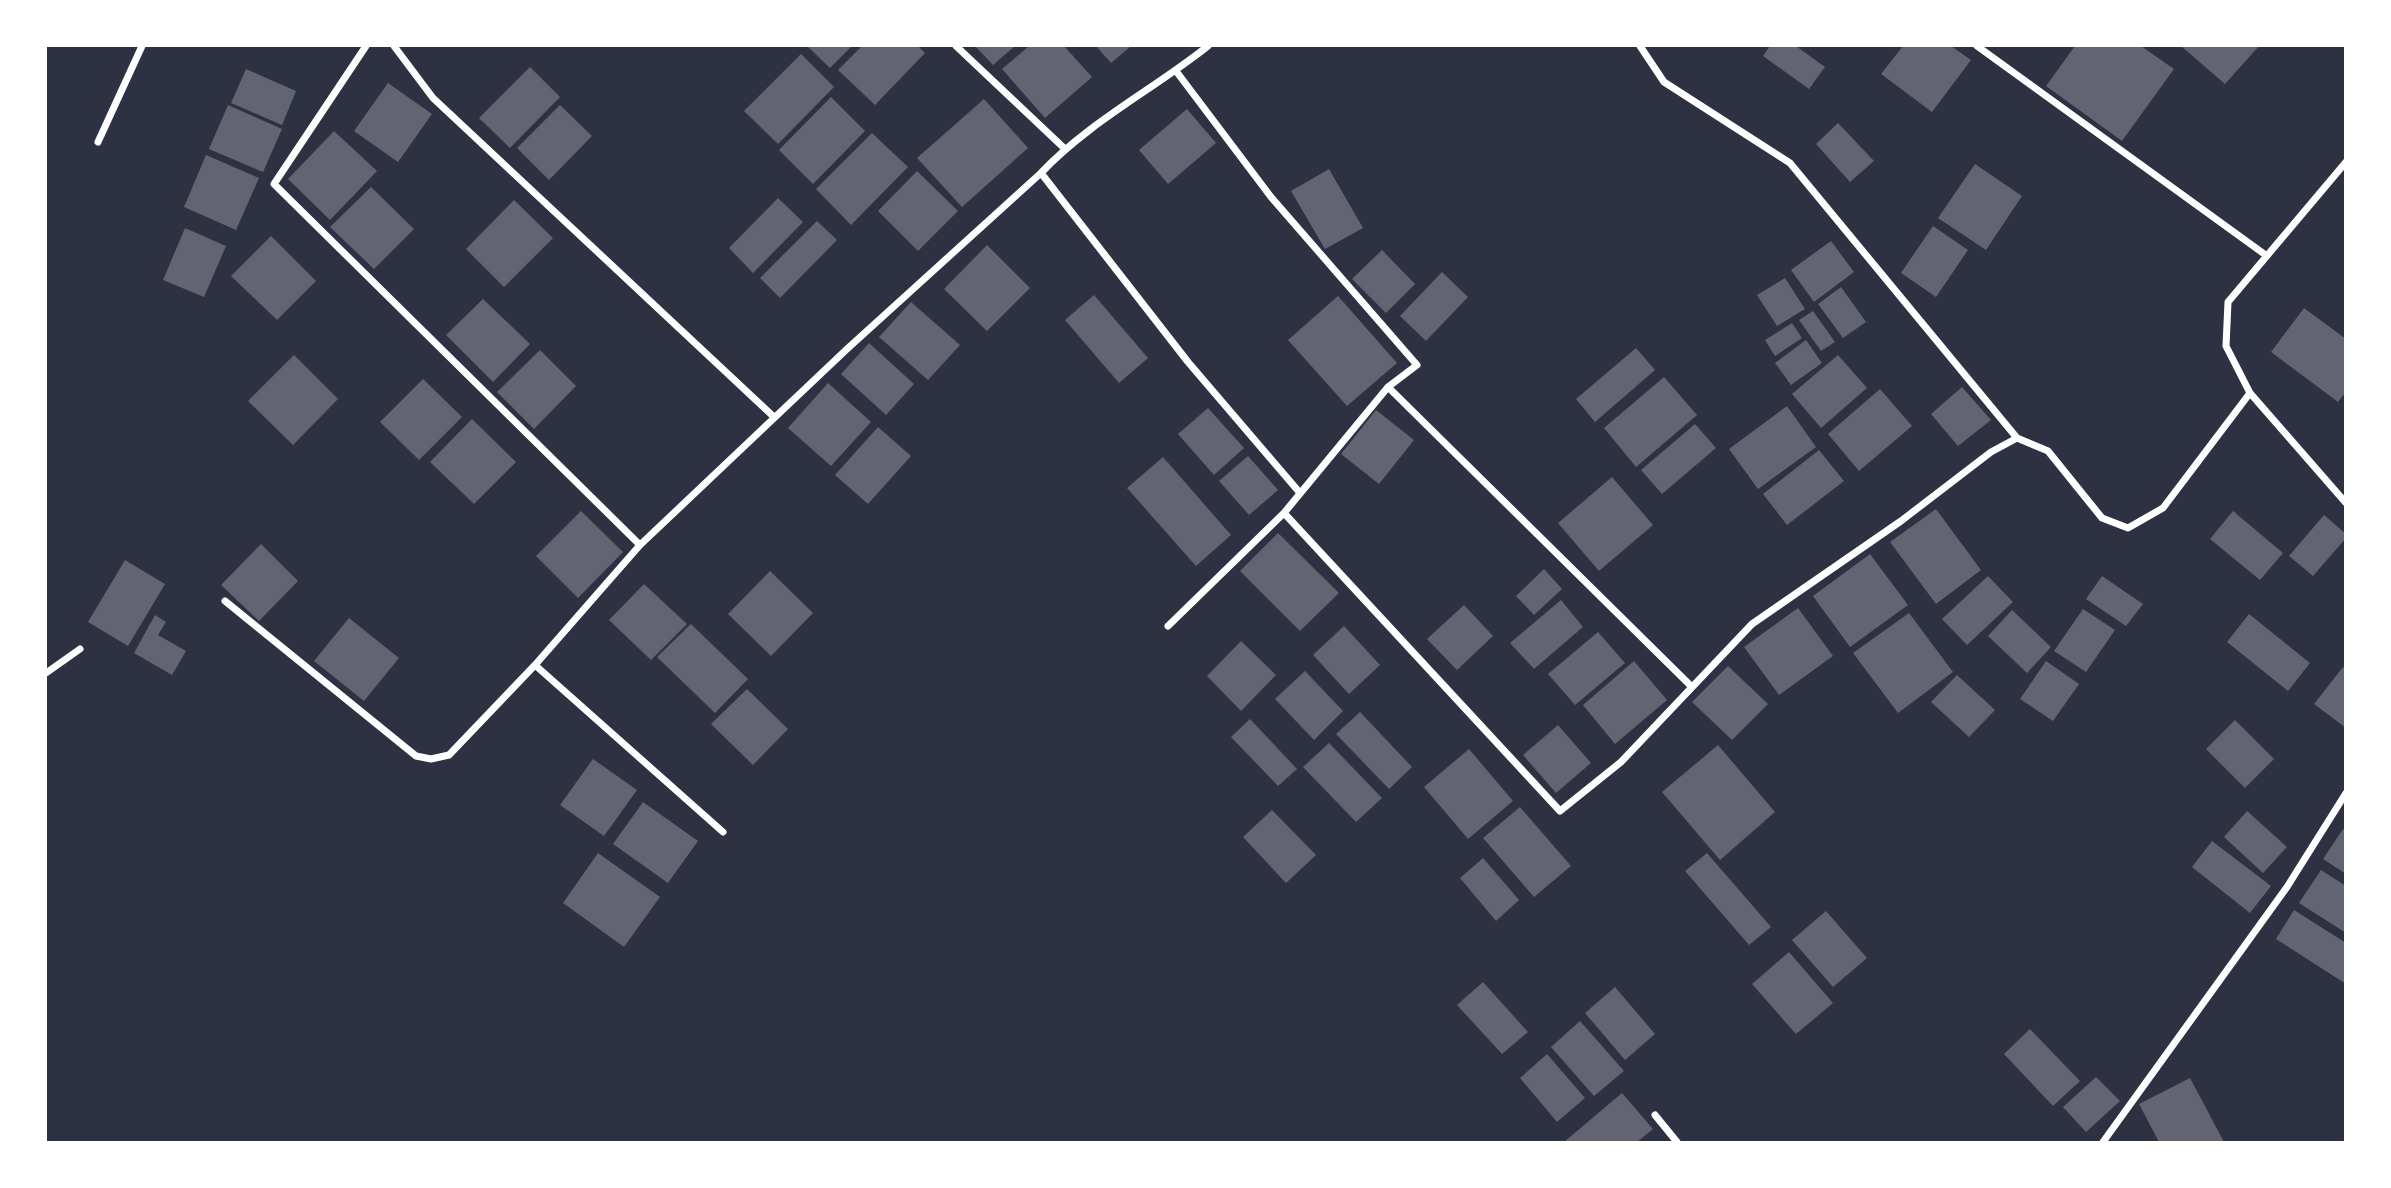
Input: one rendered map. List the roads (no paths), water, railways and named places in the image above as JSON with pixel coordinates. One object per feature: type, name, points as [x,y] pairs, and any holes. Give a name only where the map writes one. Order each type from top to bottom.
[{"type":"street","points":[[98,142],[142,46]]},
{"type":"street","points":[[366,46],[274,184],[640,545]]},
{"type":"street","points":[[394,46],[433,98],[774,416]]},
{"type":"street","points":[[956,46],[1064,148]]},
{"type":"street","points":[[225,601],[416,756],[431,759],[449,755],[535,665],[640,545],[774,416],[1041,173],[1064,148],[1208,46]]},
{"type":"street","points":[[1640,46],[1664,82],[1790,163],[2017,438],[2048,450],[2102,519],[2128,528],[2163,508],[2250,393]]},
{"type":"street","points":[[1977,46],[2267,256]]},
{"type":"street","points":[[1168,626],[1284,513],[1388,387],[1417,365],[1270,197],[1176,71]]},
{"type":"street","points":[[2346,162],[2228,302],[2226,346],[2250,393],[2346,503]]},
{"type":"street","points":[[1041,173],[1188,362],[1300,493]]},
{"type":"street","points":[[1388,387],[1692,687]]},
{"type":"street","points":[[1284,513],[1560,811],[1621,761],[1752,624],[1901,521],[1992,452],[2017,438]]},
{"type":"street","points":[[46,673],[80,649]]},
{"type":"street","points":[[535,665],[723,832]]},
{"type":"street","points":[[2103,1143],[2287,887],[2346,793]]},
{"type":"street","points":[[1655,1115],[1677,1143]]}]
